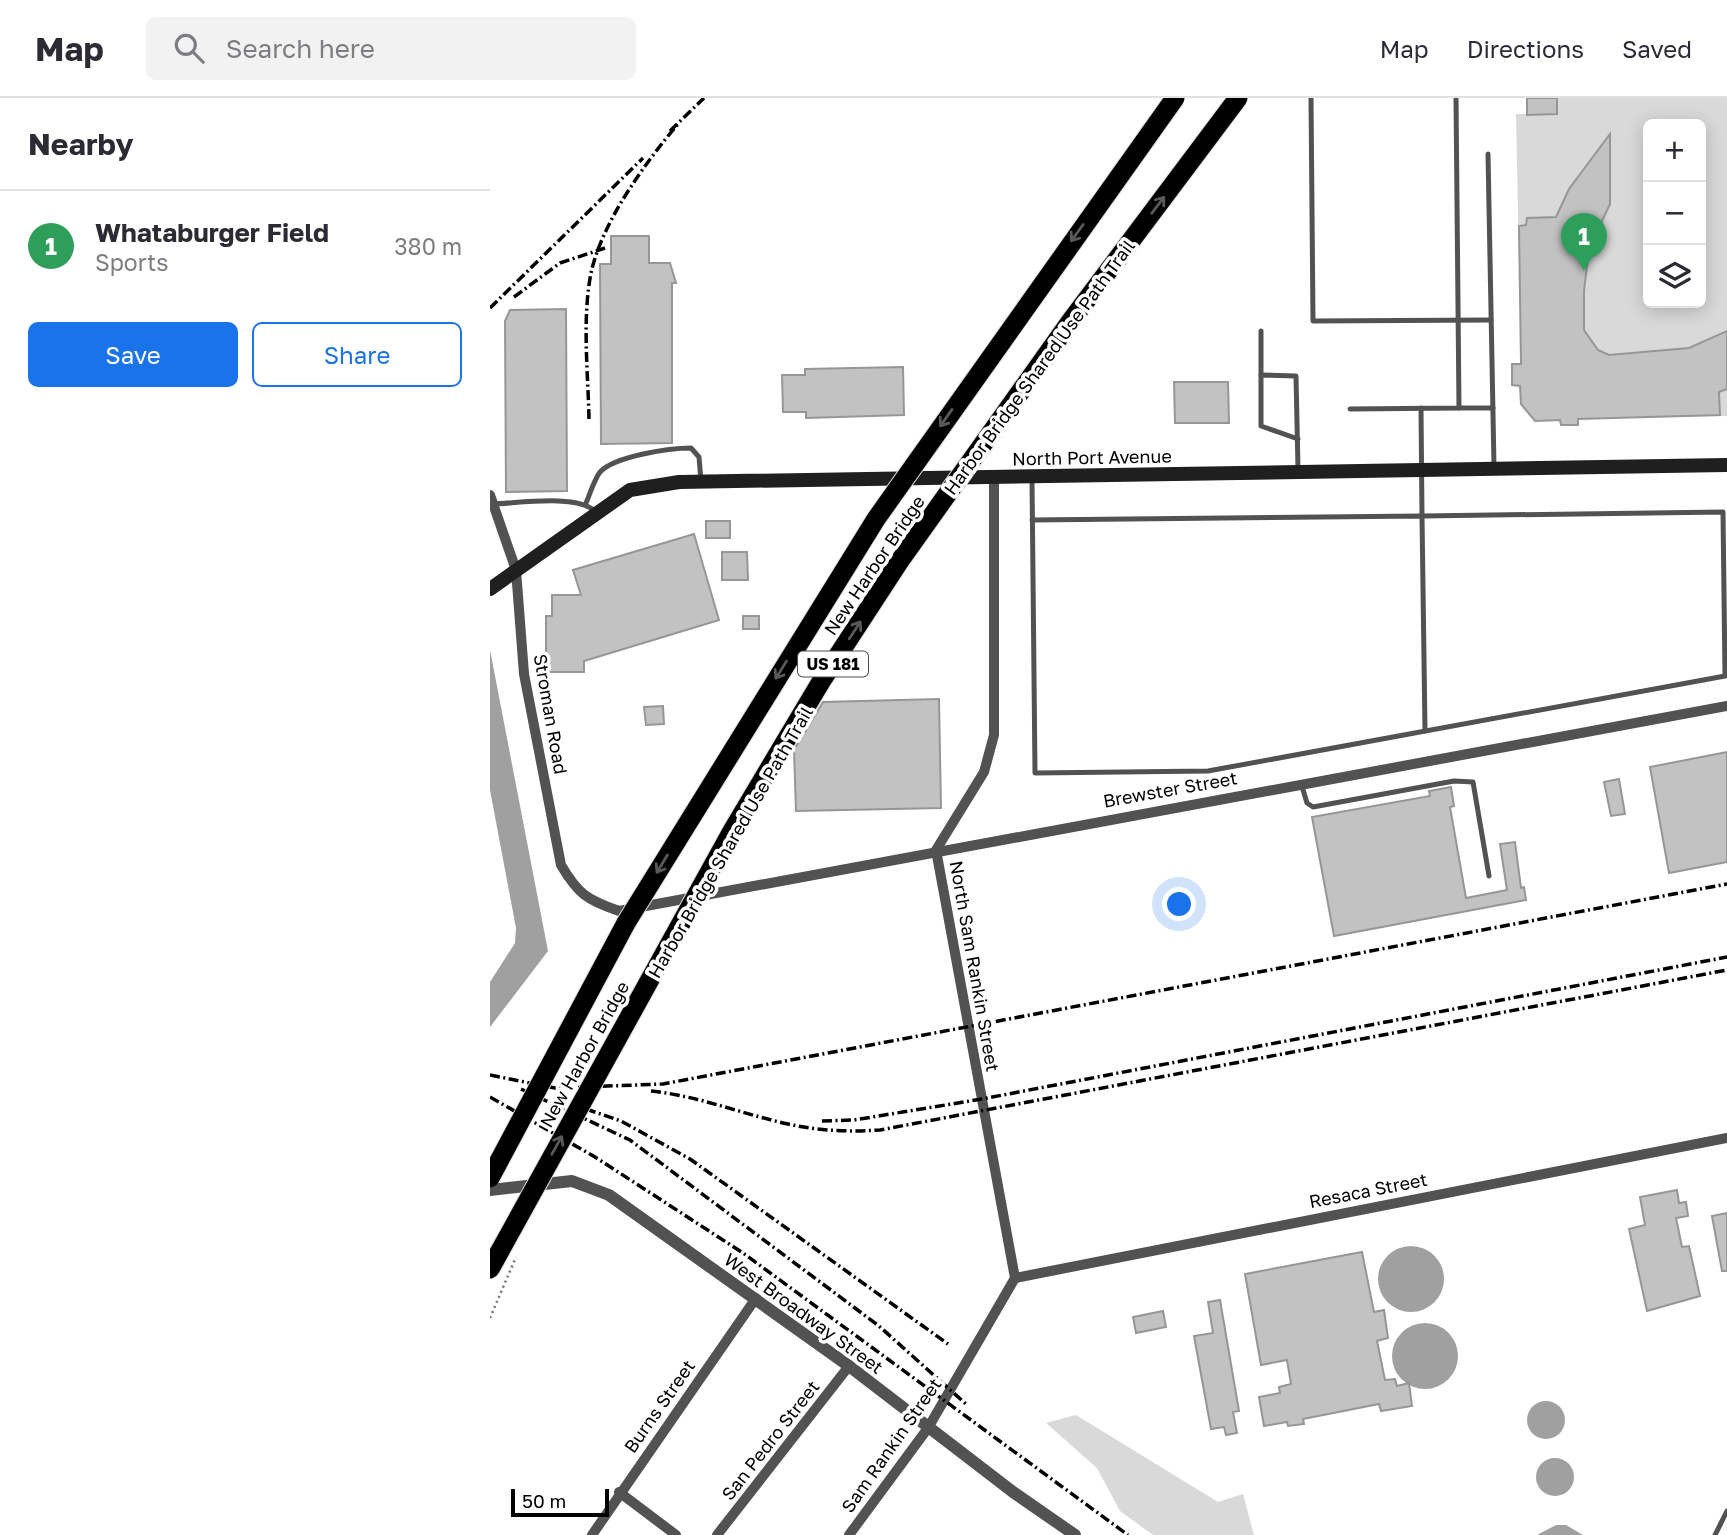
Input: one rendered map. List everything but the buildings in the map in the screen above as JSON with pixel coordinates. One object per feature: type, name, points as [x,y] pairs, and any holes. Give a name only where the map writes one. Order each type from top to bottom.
[{"type":"highway","name":"New Harbor Bridge","points":[[490,1178],[626,923],[876,519],[1175,98]]},
{"type":"highway","name":"New Harbor Bridge","points":[[490,1269],[725,843],[822,680],[899,562],[1008,409],[1238,98]]},
{"type":"main road","name":"North Port Avenue","points":[[490,589],[592,508],[630,490],[701,482],[1727,465]]},
{"type":"street","name":"North Sam Rankin Street","points":[[994,478],[994,735],[984,772],[936,850],[1015,1278]]},
{"type":"street","name":"Stroman Road","points":[[492,499],[516,570],[524,674],[561,865],[576,890],[594,902],[619,911]]},
{"type":"street","name":"Brewster Street","points":[[619,911],[936,850],[1727,706]]},
{"type":"street","name":"Resaca Street","points":[[1015,1278],[1727,1138]]},
{"type":"street","name":"West Broadway Street","points":[[490,1190],[572,1181],[609,1195],[756,1298],[1075,1535]]},
{"type":"street","name":"Sam Rankin Street","points":[[849,1535],[928,1428],[1015,1278]]},
{"type":"street","name":"Burns Street","points":[[592,1535],[619,1492],[756,1298]]},
{"type":"street","name":"San Pedro Street","points":[[717,1535],[849,1366]]},
{"type":"street","points":[[619,1492],[676,1535]]},
{"type":"lane","points":[[1311,98],[1313,321],[1491,320]]},
{"type":"lane","points":[[1456,98],[1459,408]]},
{"type":"lane","points":[[1488,154],[1494,469]]},
{"type":"lane","points":[[1261,331],[1261,426],[1298,439]]},
{"type":"lane","points":[[1261,375],[1296,376],[1298,472]]},
{"type":"lane","points":[[1421,408],[1425,731]]},
{"type":"lane","points":[[1350,409],[1493,408]]},
{"type":"lane","points":[[492,499],[592,508],[600,473],[612,466],[661,450],[691,448],[699,457],[701,482]]},
{"type":"lane","points":[[1032,477],[1032,520],[1035,773],[1208,771],[1725,676],[1723,512],[1032,520]]},
{"type":"lane","points":[[1301,783],[1307,803],[1313,807],[1454,781],[1473,782],[1489,876]]},
{"type":"lane","points":[[1715,1535],[1727,1511]]},
{"type":"path","points":[[490,1318],[519,1252]]},
{"type":"shaded area","points":[[1527,98],[1727,98],[1727,416],[1578,419],[1578,425],[1561,425],[1560,420],[1535,421],[1521,404],[1520,386],[1512,364],[1521,363],[1516,114],[1527,114]]},
{"type":"shaded area","points":[[490,650],[548,951],[490,1027],[490,982],[515,943],[516,928],[490,790]]},
{"type":"shaded area","points":[[1411,1246],[1424,1248],[1434,1256],[1442,1266],[1442,1292],[1434,1302],[1424,1310],[1411,1312],[1398,1310],[1388,1302],[1380,1292],[1378,1279],[1380,1266],[1388,1256],[1398,1248]]},
{"type":"shaded area","points":[[1425,1323],[1438,1325],[1448,1333],[1456,1343],[1456,1369],[1448,1379],[1438,1387],[1425,1389],[1412,1387],[1402,1379],[1394,1369],[1392,1356],[1394,1343],[1402,1333],[1412,1325]]},
{"type":"shaded area","points":[[1546,1401],[1559,1407],[1565,1420],[1559,1433],[1546,1439],[1533,1433],[1527,1420],[1533,1407]]},
{"type":"shaded area","points":[[1076,1415],[1218,1502],[1243,1494],[1254,1535],[1153,1535],[1120,1511],[1097,1468],[1046,1423]]},
{"type":"shaded area","points":[[1555,1458],[1568,1464],[1574,1477],[1568,1490],[1555,1496],[1542,1490],[1536,1477],[1542,1464]]},
{"type":"shaded area","points":[[1556,1525],[1566,1525],[1583,1535],[1537,1535]]},
{"type":"railway","points":[[670,131],[704,98]]},
{"type":"railway","points":[[589,419],[586,345],[591,273],[605,234],[626,194],[678,124]]},
{"type":"railway","points":[[490,308],[643,158]]},
{"type":"railway","points":[[514,297],[560,263],[605,248]]},
{"type":"railway","points":[[490,1075],[555,1088],[663,1084],[1727,884]]},
{"type":"railway","points":[[822,1121],[854,1120],[982,1099],[1727,957]]},
{"type":"railway","points":[[651,1091],[686,1097],[800,1126],[834,1130],[880,1130],[1727,970]]},
{"type":"railway","points":[[521,1089],[630,1140],[879,1326],[967,1405]]},
{"type":"railway","points":[[490,1097],[595,1157],[743,1253],[1128,1535]]},
{"type":"railway","points":[[586,1109],[621,1121],[690,1159],[948,1344]]},
{"type":"place","name":"Whataburger Field","points":[[1584,271]]}]
